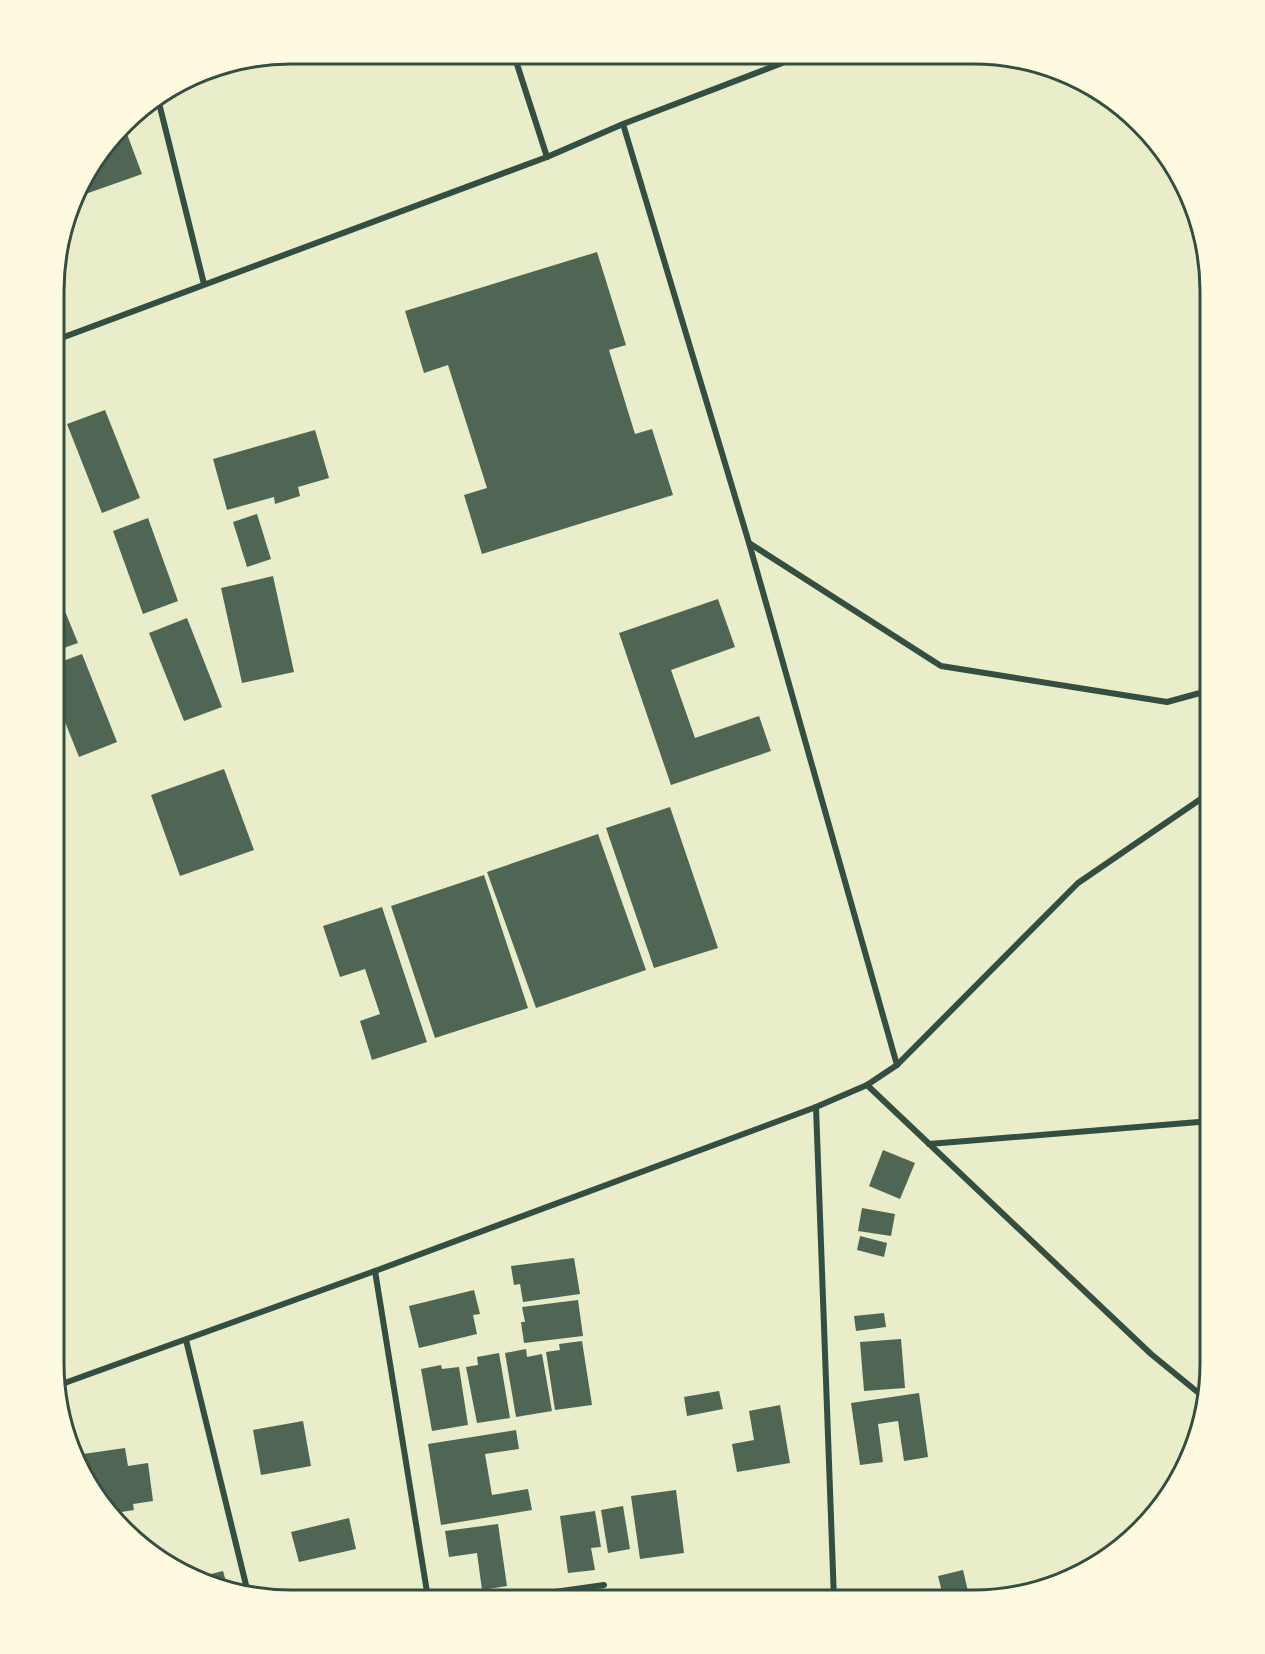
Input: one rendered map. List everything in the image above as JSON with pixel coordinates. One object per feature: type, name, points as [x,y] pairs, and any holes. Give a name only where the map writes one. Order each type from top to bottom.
[{"type":"street","points":[[517,65],[547,157]]},
{"type":"street","points":[[64,336],[547,157],[623,124],[779,65]]},
{"type":"street","points":[[161,106],[204,284]]},
{"type":"street","points":[[623,124],[749,543],[897,1065]]},
{"type":"street","points":[[749,543],[941,666],[1167,702],[1200,693]]},
{"type":"street","points":[[65,1383],[375,1271],[816,1107],[867,1085],[897,1065],[1078,883],[1200,800]]},
{"type":"street","points":[[867,1085],[1151,1354],[1199,1393]]},
{"type":"street","points":[[816,1107],[834,1590]]},
{"type":"street","points":[[929,1144],[1200,1122]]},
{"type":"street","points":[[375,1271],[427,1590]]},
{"type":"street","points":[[186,1340],[247,1585]]},
{"type":"street","points":[[569,1590],[604,1585]]},
{"type":"building","points":[[127,135],[142,174],[87,193],[111,153]]},
{"type":"building","points":[[597,252],[626,345],[609,350],[635,434],[652,429],[673,495],[482,554],[464,495],[487,488],[448,365],[424,373],[405,311]]},
{"type":"building","points":[[105,410],[140,498],[102,513],[67,424]]},
{"type":"building","points":[[315,430],[329,478],[298,487],[300,496],[275,504],[274,497],[227,510],[213,459]]},
{"type":"building","points":[[257,514],[271,559],[247,567],[233,522]]},
{"type":"building","points":[[148,518],[178,601],[143,614],[113,531]]},
{"type":"building","points":[[273,576],[294,672],[242,683],[221,588]]},
{"type":"building","points":[[718,599],[735,647],[671,670],[695,738],[759,716],[771,751],[671,785],[619,633]]},
{"type":"building","points":[[64,609],[78,643],[64,648]]},
{"type":"building","points":[[187,618],[222,707],[184,721],[149,633]]},
{"type":"building","points":[[82,654],[117,742],[79,757],[64,720],[64,661]]},
{"type":"building","points":[[224,769],[254,850],[180,876],[151,795]]},
{"type":"building","points":[[670,807],[718,948],[654,968],[606,828]]},
{"type":"building","points":[[598,834],[646,970],[536,1008],[487,872]]},
{"type":"building","points":[[484,875],[528,1008],[435,1038],[391,906]]},
{"type":"building","points":[[382,907],[427,1042],[372,1060],[360,1021],[380,1014],[365,969],[340,977],[323,926]]},
{"type":"building","points":[[883,1150],[915,1163],[900,1199],[869,1186]]},
{"type":"building","points":[[862,1208],[895,1214],[891,1236],[858,1231]]},
{"type":"building","points":[[860,1236],[887,1243],[884,1257],[857,1250]]},
{"type":"building","points":[[574,1258],[580,1294],[523,1302],[520,1284],[514,1285],[511,1266]]},
{"type":"building","points":[[474,1290],[480,1314],[473,1315],[477,1334],[419,1348],[409,1306]]},
{"type":"building","points":[[578,1300],[583,1336],[524,1343],[521,1322],[525,1322],[522,1307]]},
{"type":"building","points":[[884,1313],[886,1327],[856,1331],[854,1316]]},
{"type":"building","points":[[901,1339],[905,1388],[864,1391],[860,1342]]},
{"type":"building","points":[[582,1341],[592,1405],[555,1410],[546,1352],[560,1350],[559,1344]]},
{"type":"building","points":[[526,1349],[527,1357],[542,1354],[552,1411],[516,1417],[505,1353]]},
{"type":"building","points":[[499,1353],[510,1418],[477,1423],[466,1367],[478,1365],[477,1357]]},
{"type":"building","points":[[441,1365],[442,1369],[459,1367],[468,1425],[432,1431],[421,1369]]},
{"type":"building","points":[[719,1391],[723,1409],[687,1416],[684,1397]]},
{"type":"building","points":[[919,1393],[928,1457],[904,1461],[898,1421],[878,1424],[883,1462],[860,1465],[851,1403]]},
{"type":"building","points":[[780,1405],[790,1463],[737,1472],[732,1444],[754,1440],[749,1411]]},
{"type":"building","points":[[303,1421],[311,1466],[261,1475],[253,1430]]},
{"type":"building","points":[[516,1430],[519,1449],[485,1454],[492,1495],[528,1489],[532,1510],[441,1525],[428,1444]]},
{"type":"building","points":[[125,1448],[128,1466],[148,1463],[153,1501],[133,1504],[134,1510],[121,1512],[103,1489],[84,1454]]},
{"type":"building","points":[[676,1490],[684,1553],[640,1559],[631,1496]]},
{"type":"building","points":[[623,1506],[630,1549],[608,1553],[601,1510]]},
{"type":"building","points":[[595,1511],[601,1547],[591,1548],[595,1570],[568,1573],[560,1516]]},
{"type":"building","points":[[349,1518],[356,1549],[299,1562],[291,1532]]},
{"type":"building","points":[[498,1524],[507,1586],[482,1590],[477,1553],[449,1557],[445,1531]]},
{"type":"building","points":[[963,1570],[968,1590],[942,1590],[938,1576]]},
{"type":"building","points":[[223,1571],[225,1579],[219,1577],[211,1574]]}]
